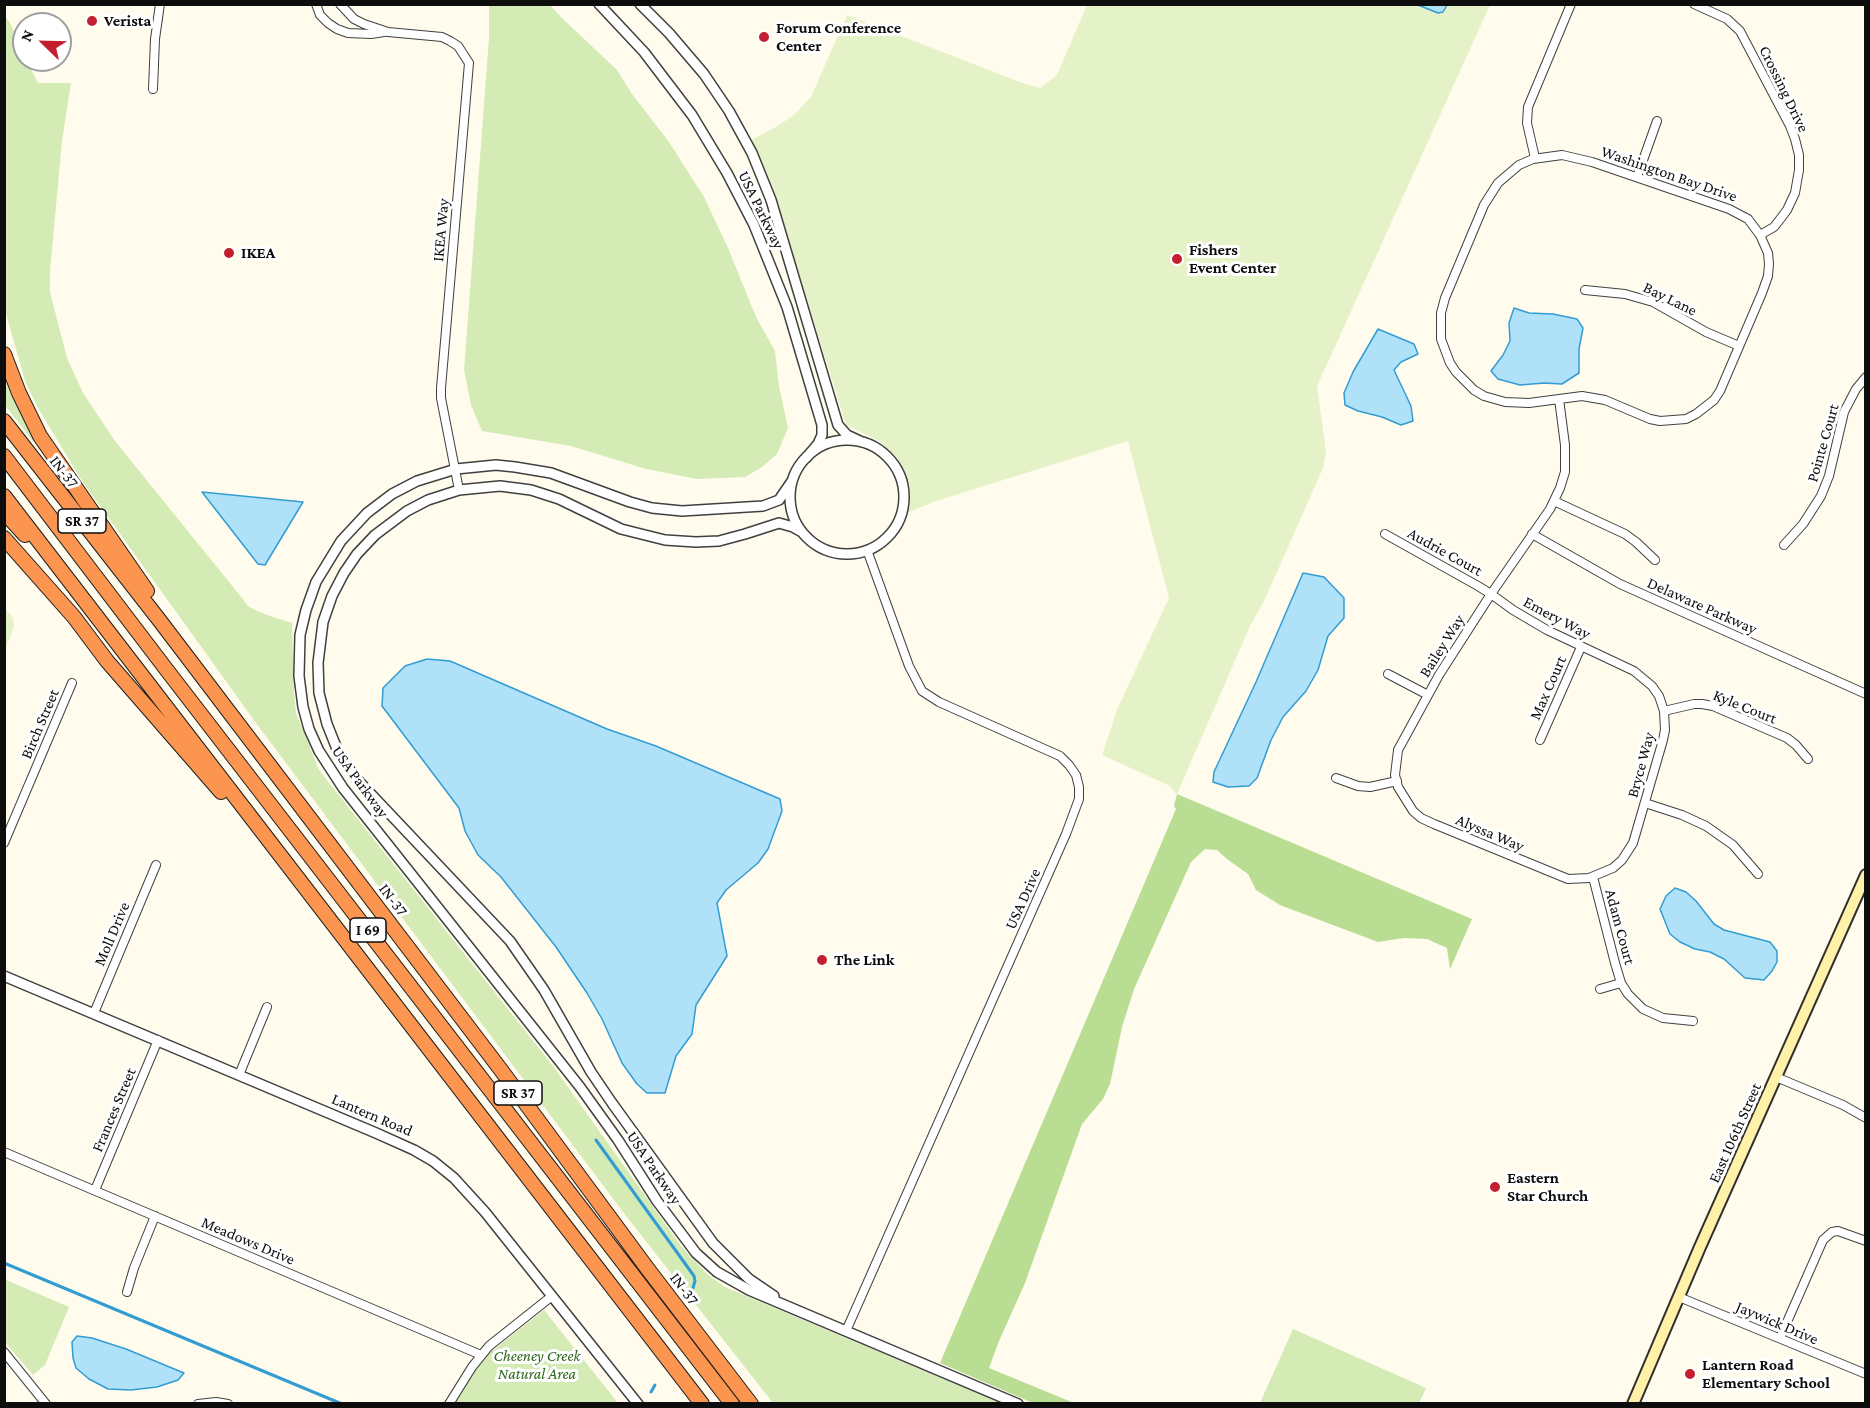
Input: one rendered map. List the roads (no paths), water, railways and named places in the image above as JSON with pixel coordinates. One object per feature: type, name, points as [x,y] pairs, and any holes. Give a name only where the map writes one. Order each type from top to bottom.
[{"type":"highway","points":[[4,354],[19,393],[40,436],[147,590],[160,621]]},
{"type":"highway","name":"IN-37","points":[[4,421],[160,621],[751,1404]]},
{"type":"highway","name":"I 69","points":[[4,456],[732,1404]]},
{"type":"highway","name":"I 69","points":[[4,496],[702,1404]]},
{"type":"highway","name":"SR 37","points":[[4,512],[22,533],[52,557]]},
{"type":"highway","points":[[4,538],[74,617],[107,661],[313,898]]},
{"type":"main road","name":"East 106th Street","points":[[1633,1404],[1678,1297],[1866,875]]},
{"type":"street","points":[[153,89],[155,39],[160,4]]},
{"type":"street","name":"IKEA Way","points":[[316,4],[320,15],[337,29],[348,33],[388,32],[442,37],[458,46],[469,63],[441,388],[459,490]]},
{"type":"street","name":"IKEA Way","points":[[340,4],[354,19],[388,32]]},
{"type":"street","name":"USA Parkway","points":[[599,4],[644,52],[692,116],[727,173],[754,225],[787,307],[822,425],[823,431],[818,444],[798,468],[779,500],[763,506],[682,511],[652,508],[551,473],[496,465],[456,469],[417,482],[392,494],[367,513],[341,541],[310,594],[300,635],[300,687],[303,707],[314,741],[343,789],[580,1087],[618,1140],[657,1201],[696,1253],[726,1278],[749,1290],[1018,1404]]},
{"type":"street","name":"USA Parkway","points":[[640,4],[669,33],[704,74],[729,111],[752,153],[771,200],[838,425],[847,435],[872,446],[888,458],[898,474],[903,494],[901,514],[891,532],[876,546],[855,553],[832,552],[820,548],[802,532],[787,524],[779,523],[719,541],[677,542],[621,529],[559,500],[531,490],[500,486],[459,490],[418,505],[390,523],[365,545],[350,563],[339,581],[323,622],[318,652],[319,693],[331,736],[343,760],[368,793],[502,932],[522,957],[601,1088],[713,1243],[749,1279],[794,1309]]},
{"type":"street","points":[[1535,158],[1527,123],[1528,107],[1572,4]]},
{"type":"street","name":"Crossing Drive","points":[[1694,4],[1727,19],[1740,31],[1795,139],[1799,162],[1795,193],[1774,227],[1760,235]]},
{"type":"street","points":[[1637,177],[1657,121]]},
{"type":"street","name":"Washington Bay Drive","points":[[1562,155],[1576,157],[1637,177],[1739,213],[1748,219],[1760,235],[1768,253],[1768,276],[1723,385],[1714,400],[1701,411],[1686,419],[1668,422],[1650,419],[1594,397],[1582,396],[1517,403],[1484,396],[1474,390],[1456,372],[1445,351],[1441,339],[1441,313],[1444,298],[1484,205],[1498,183],[1519,165],[1535,158],[1562,155]]},
{"type":"street","name":"Bay Lane","points":[[1585,290],[1625,294],[1653,302],[1706,332],[1739,346]]},
{"type":"street","name":"Pointe Court","points":[[1784,545],[1803,524],[1821,496],[1829,476],[1844,412],[1856,389],[1866,377]]},
{"type":"street","name":"Bailey Way","points":[[1397,781],[1395,762],[1398,750],[1428,695],[1466,632],[1554,501],[1565,472],[1565,445],[1559,399]]},
{"type":"street","name":"USA Parkway","points":[[806,458],[828,444],[845,440],[862,442]]},
{"type":"street","points":[[792,481],[791,508],[793,517],[802,532]]},
{"type":"street","points":[[1554,501],[1625,534],[1655,560]]},
{"type":"street","name":"Audrie Court","points":[[1385,534],[1491,594]]},
{"type":"street","name":"Delaware Parkway","points":[[1532,534],[1620,584],[1866,694]]},
{"type":"street","name":"USA Drive","points":[[846,1331],[1079,800],[1076,775],[1060,756],[939,702],[922,691],[909,666],[867,550]]},
{"type":"street","name":"Emery Way","points":[[1491,594],[1532,622],[1613,661]]},
{"type":"street","name":"Max Court","points":[[1540,740],[1581,647]]},
{"type":"street","name":"Bryce Way","points":[[1593,877],[1613,868],[1628,852],[1645,804],[1665,730],[1664,711],[1659,696],[1644,678],[1613,661]]},
{"type":"street","points":[[1388,674],[1428,695]]},
{"type":"street","name":"Birch Street","points":[[4,843],[72,683]]},
{"type":"street","name":"Kyle Court","points":[[1664,711],[1702,704],[1713,706],[1786,738],[1796,745],[1808,759]]},
{"type":"street","points":[[1336,778],[1358,786],[1370,787],[1397,781]]},
{"type":"street","name":"Alyssa Way","points":[[1397,781],[1404,800],[1421,818],[1568,879],[1593,877]]},
{"type":"street","points":[[1645,804],[1682,815],[1706,826],[1732,845],[1758,874]]},
{"type":"street","name":"Moll Drive","points":[[94,1013],[156,865]]},
{"type":"street","name":"Adam Court","points":[[1593,877],[1622,983],[1628,994],[1644,1009],[1663,1018],[1693,1021]]},
{"type":"street","name":"Lantern Road","points":[[4,976],[400,1143],[433,1161],[467,1191],[638,1404]]},
{"type":"street","name":"Adam Court","points":[[1600,989],[1622,983]]},
{"type":"street","points":[[238,1075],[267,1007]]},
{"type":"street","name":"Frances Street","points":[[95,1190],[158,1040]]},
{"type":"street","points":[[1776,1077],[1843,1105],[1866,1118]]},
{"type":"street","name":"Meadows Drive","points":[[4,1152],[481,1355]]},
{"type":"street","points":[[127,1292],[155,1216]]},
{"type":"street","points":[[1780,1338],[1823,1240],[1832,1232],[1838,1231],[1866,1240]]},
{"type":"street","points":[[449,1404],[481,1355],[503,1334],[552,1296]]},
{"type":"street","name":"Jaywick Drive","points":[[1678,1297],[1866,1374]]},
{"type":"street","points":[[4,1352],[46,1404]]},
{"type":"street","points":[[198,1404],[228,1404]]},
{"type":"water","points":[[1418,5],[1447,5],[1443,12],[1438,13]]},
{"type":"water","points":[[1514,308],[1529,313],[1553,314],[1577,319],[1583,328],[1579,349],[1579,373],[1562,384],[1520,385],[1498,379],[1491,371],[1510,341],[1509,323]]},
{"type":"water","points":[[1378,329],[1414,344],[1418,354],[1401,362],[1394,370],[1411,406],[1413,421],[1401,425],[1345,405],[1344,393],[1353,372]]},
{"type":"water","points":[[202,492],[303,502],[265,565],[258,564]]},
{"type":"water","points":[[1303,573],[1324,577],[1344,598],[1344,618],[1328,636],[1318,670],[1306,691],[1283,717],[1271,740],[1257,778],[1249,786],[1228,787],[1213,782],[1214,772]]},
{"type":"water","points":[[427,659],[450,661],[607,729],[656,746],[780,799],[782,811],[768,849],[758,863],[726,890],[717,903],[727,956],[696,1005],[692,1034],[676,1056],[665,1093],[647,1093],[637,1084],[622,1063],[587,993],[556,947],[501,877],[478,855],[465,831],[459,808],[382,706],[383,688],[405,666]]},
{"type":"water","points":[[1675,888],[1686,892],[1714,924],[1724,930],[1770,942],[1777,951],[1777,962],[1764,980],[1745,978],[1724,959],[1710,952],[1695,949],[1670,934],[1660,909],[1666,896]]},
{"type":"water","points":[[77,1336],[92,1338],[126,1349],[184,1373],[178,1380],[157,1387],[131,1390],[108,1389],[89,1379],[76,1368],[72,1342]]},
{"type":"waterway","points":[[596,1140],[694,1276],[695,1281],[690,1298]]},
{"type":"waterway","points":[[4,1263],[342,1404]]},
{"type":"waterway","points":[[651,1392],[655,1385]]},
{"type":"place","name":"Verista","points":[[92,21]]},
{"type":"place","name":"Forum Conference Center","points":[[764,37]]},
{"type":"place","name":"IKEA","points":[[229,253]]},
{"type":"place","name":"Fishers Event Center","points":[[1177,259]]},
{"type":"place","name":"The Link","points":[[822,960]]},
{"type":"place","name":"Eastern Star Church","points":[[1495,1187]]},
{"type":"place","name":"Lantern Road Elementary School","points":[[1690,1374]]},
{"type":"park label","name":"Cheeney Creek Natural Area","points":[[537,1365]]}]
